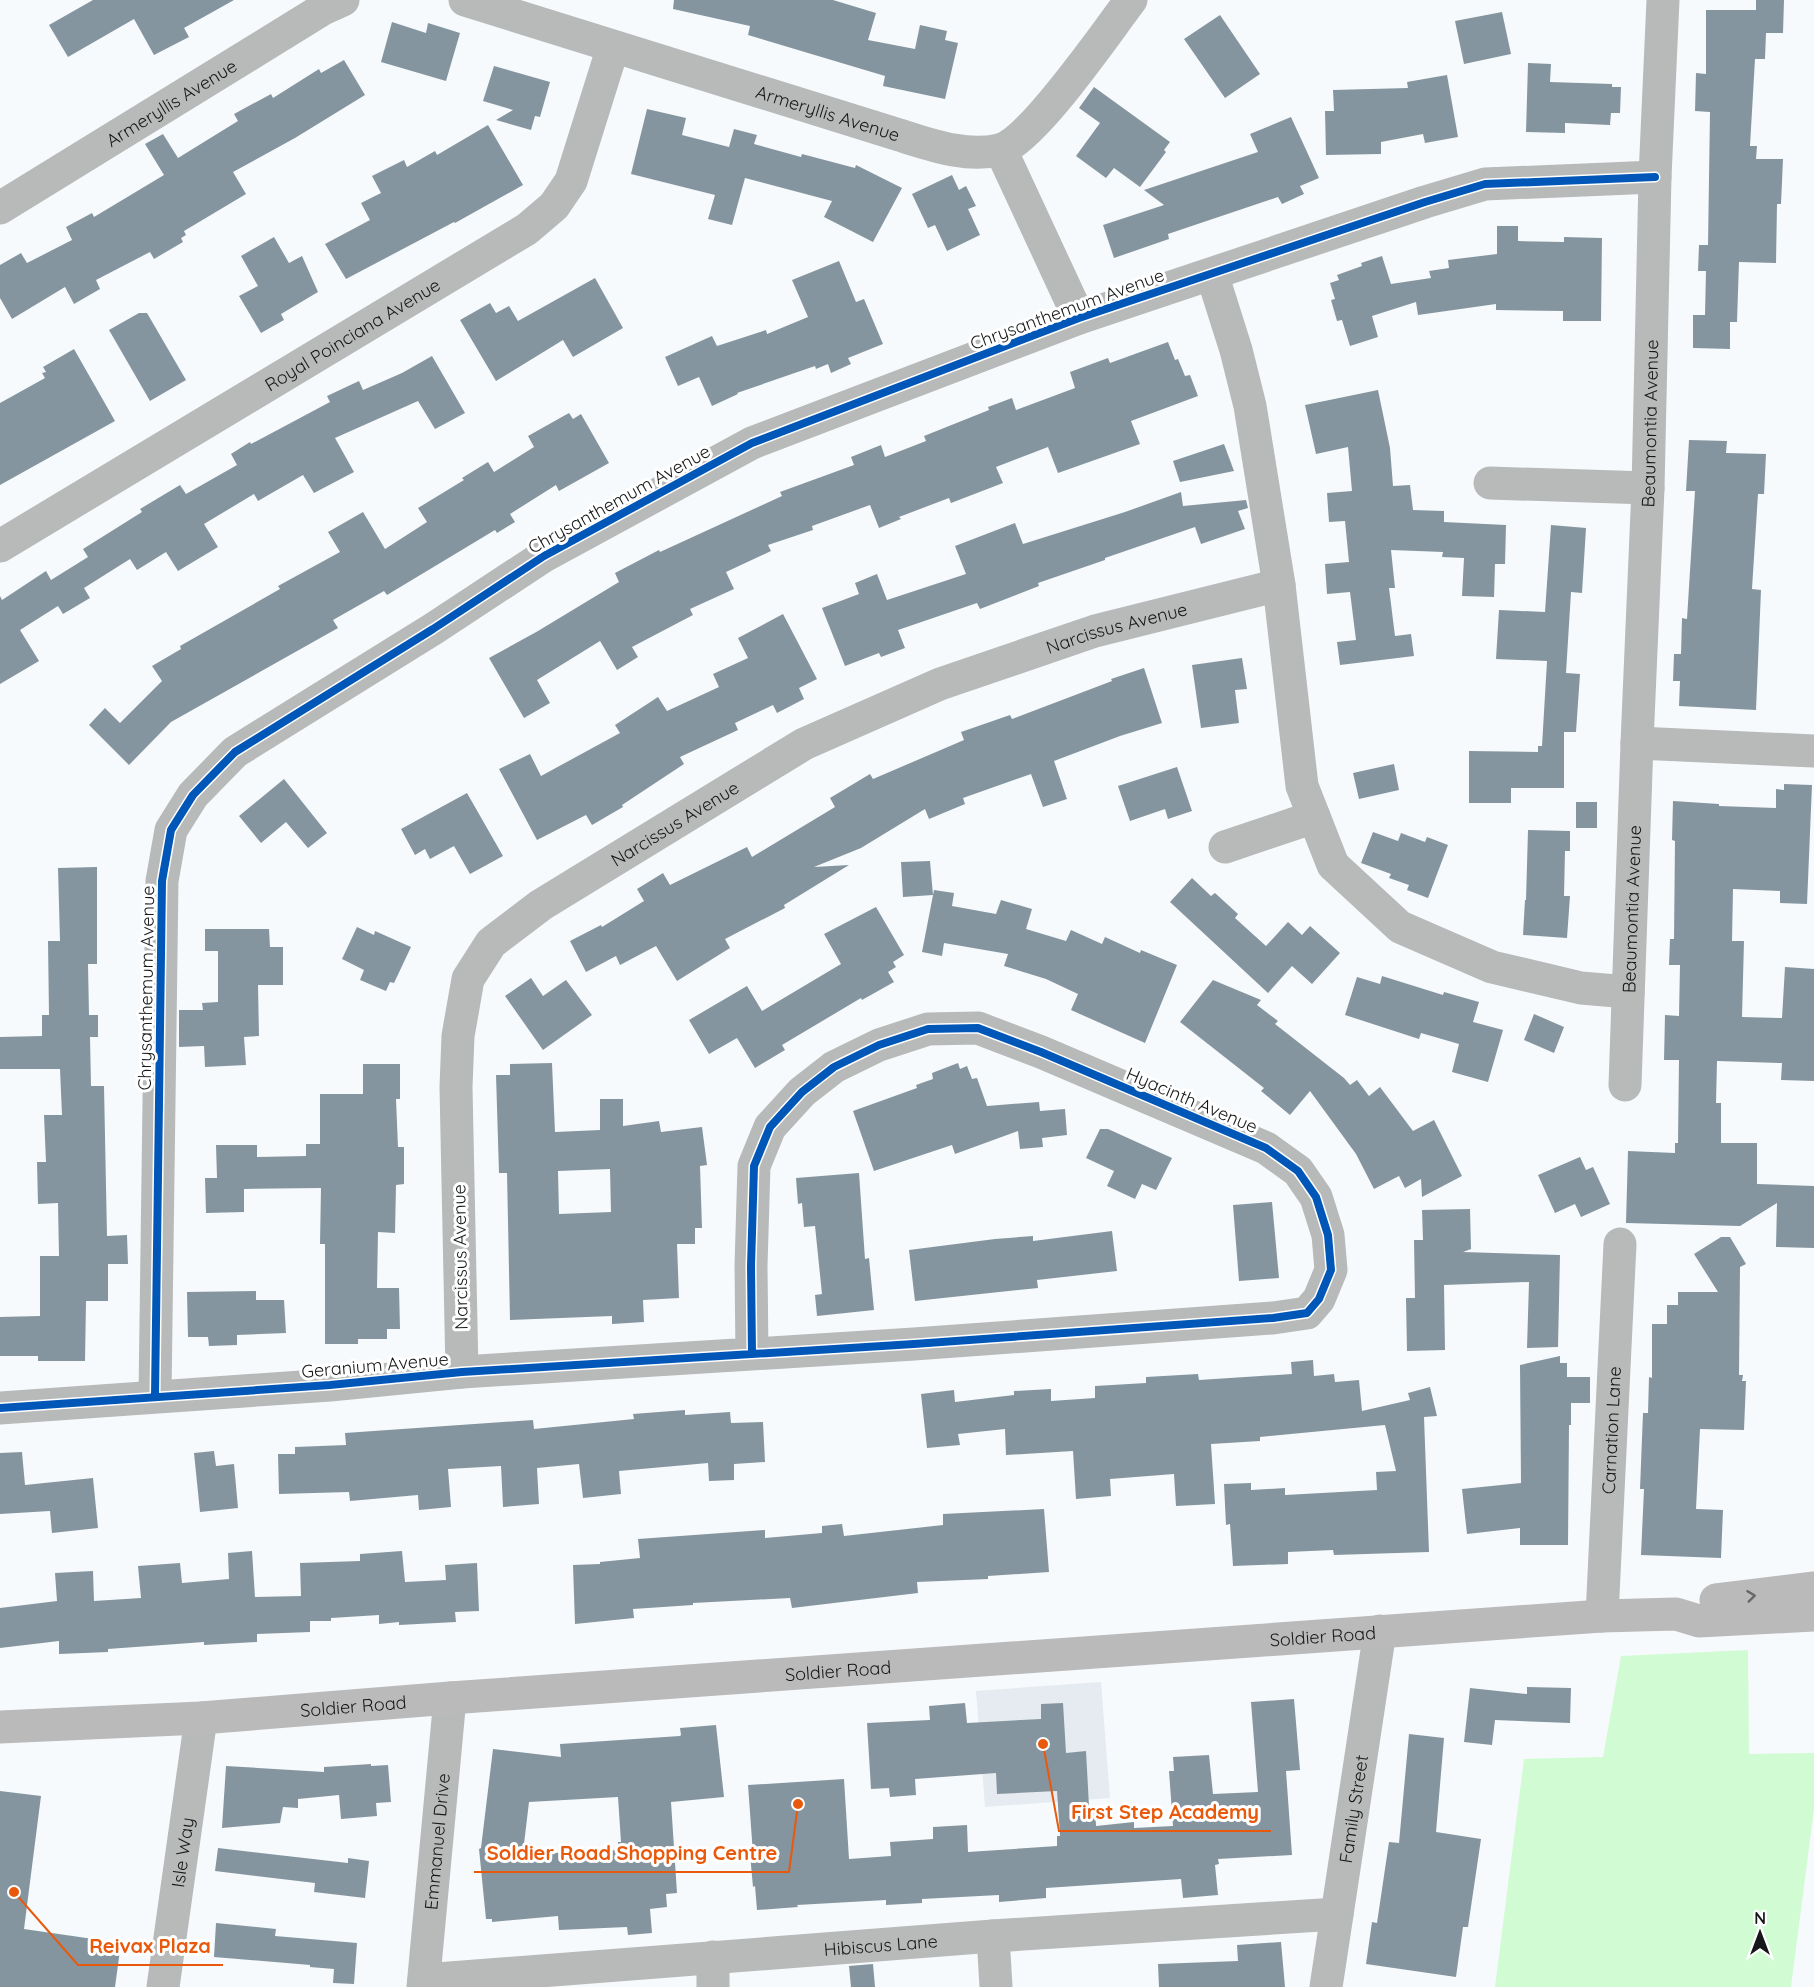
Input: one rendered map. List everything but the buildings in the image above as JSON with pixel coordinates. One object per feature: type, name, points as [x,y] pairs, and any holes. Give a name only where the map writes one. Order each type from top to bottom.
[{"type":"main road","name":"Soldier Road","points":[[1676,1614],[1696,1602],[1814,1588]]},
{"type":"main road","name":"Soldier Road","points":[[0,1727],[201,1718],[450,1698],[1602,1616],[1676,1614],[1700,1621],[1814,1615]]},
{"type":"street","name":"Armeryllis Avenue","points":[[0,208],[323,9],[343,0]]},
{"type":"street","name":"Armeryllis Avenue","points":[[465,0],[944,148],[976,153],[1001,150]]},
{"type":"street","points":[[1079,318],[1001,150],[1023,136],[1044,113],[1131,0]]},
{"type":"street","name":"Beaumontia Avenue","points":[[1212,274],[1236,350],[1250,406],[1279,585],[1302,786],[1333,865],[1400,927],[1492,967],[1581,988],[1628,992],[1648,488],[1655,177],[1663,0]]},
{"type":"street","name":"Royal Poinciana Avenue","points":[[0,546],[527,229],[554,207],[571,181],[613,47]]},
{"type":"street","name":"Chrysanthemum Avenue","points":[[155,1396],[162,881],[171,830],[193,795],[235,752],[433,629],[544,556],[752,443],[1079,318],[1485,184],[1655,177]]},
{"type":"street","points":[[1490,483],[1648,488]]},
{"type":"street","name":"Narcissus Avenue","points":[[462,1372],[456,1087],[458,1036],[468,979],[491,943],[541,905],[804,744],[940,684],[1095,631],[1279,585]]},
{"type":"street","points":[[1637,743],[1814,751]]},
{"type":"street","points":[[1225,847],[1314,817]]},
{"type":"street","points":[[1625,1085],[1628,992]]},
{"type":"street","name":"Hyacinth Avenue","points":[[978,1028],[1041,1052],[1266,1148],[1298,1171],[1316,1197],[1328,1235],[1331,1270],[1319,1299],[1307,1312],[1274,1318],[752,1354],[751,1266],[754,1166],[770,1127],[802,1092],[834,1067],[879,1045],[928,1029],[978,1028]]},
{"type":"street","name":"Carnation Lane","points":[[1602,1616],[1620,1244]]},
{"type":"street","name":"Geranium Avenue","points":[[0,1408],[330,1385],[462,1372],[752,1354]]},
{"type":"street","name":"Family Street","points":[[1326,1987],[1380,1631]]},
{"type":"street","name":"Emmanuel Drive","points":[[423,1983],[450,1698]]},
{"type":"street","name":"Isle Way","points":[[163,1987],[201,1718]]},
{"type":"street","name":"Hibiscus Lane","points":[[423,1983],[713,1972],[993,1936],[1337,1914]]},
{"type":"street","points":[[993,1936],[996,1987]]},
{"type":"shaded area","points":[[1101,1682],[1110,1798],[985,1807],[976,1691]]},
{"type":"green space","points":[[1748,1650],[1749,1754],[1814,1753],[1814,1809],[1791,1987],[1495,1987],[1524,1759],[1603,1757],[1621,1656]]},
{"type":"cycle path","points":[[155,1396],[162,881],[171,830],[193,795],[235,752],[433,629],[544,556],[752,443],[1079,318],[1485,184],[1655,177]]},
{"type":"cycle path","points":[[0,1408],[330,1385],[462,1372],[914,1344],[1273,1318],[1307,1313],[1319,1299],[1331,1270],[1328,1235],[1316,1197],[1298,1171],[1266,1148],[1041,1052],[978,1028],[928,1029],[879,1045],[834,1067],[802,1092],[770,1127],[754,1166],[751,1266],[752,1354]]},
{"type":"place","name":"First Step Academy","points":[[1043,1744]]},
{"type":"place","name":"Soldier Road Shopping Centre","points":[[798,1804]]},
{"type":"place","name":"Reivax Plaza","points":[[14,1892]]}]
